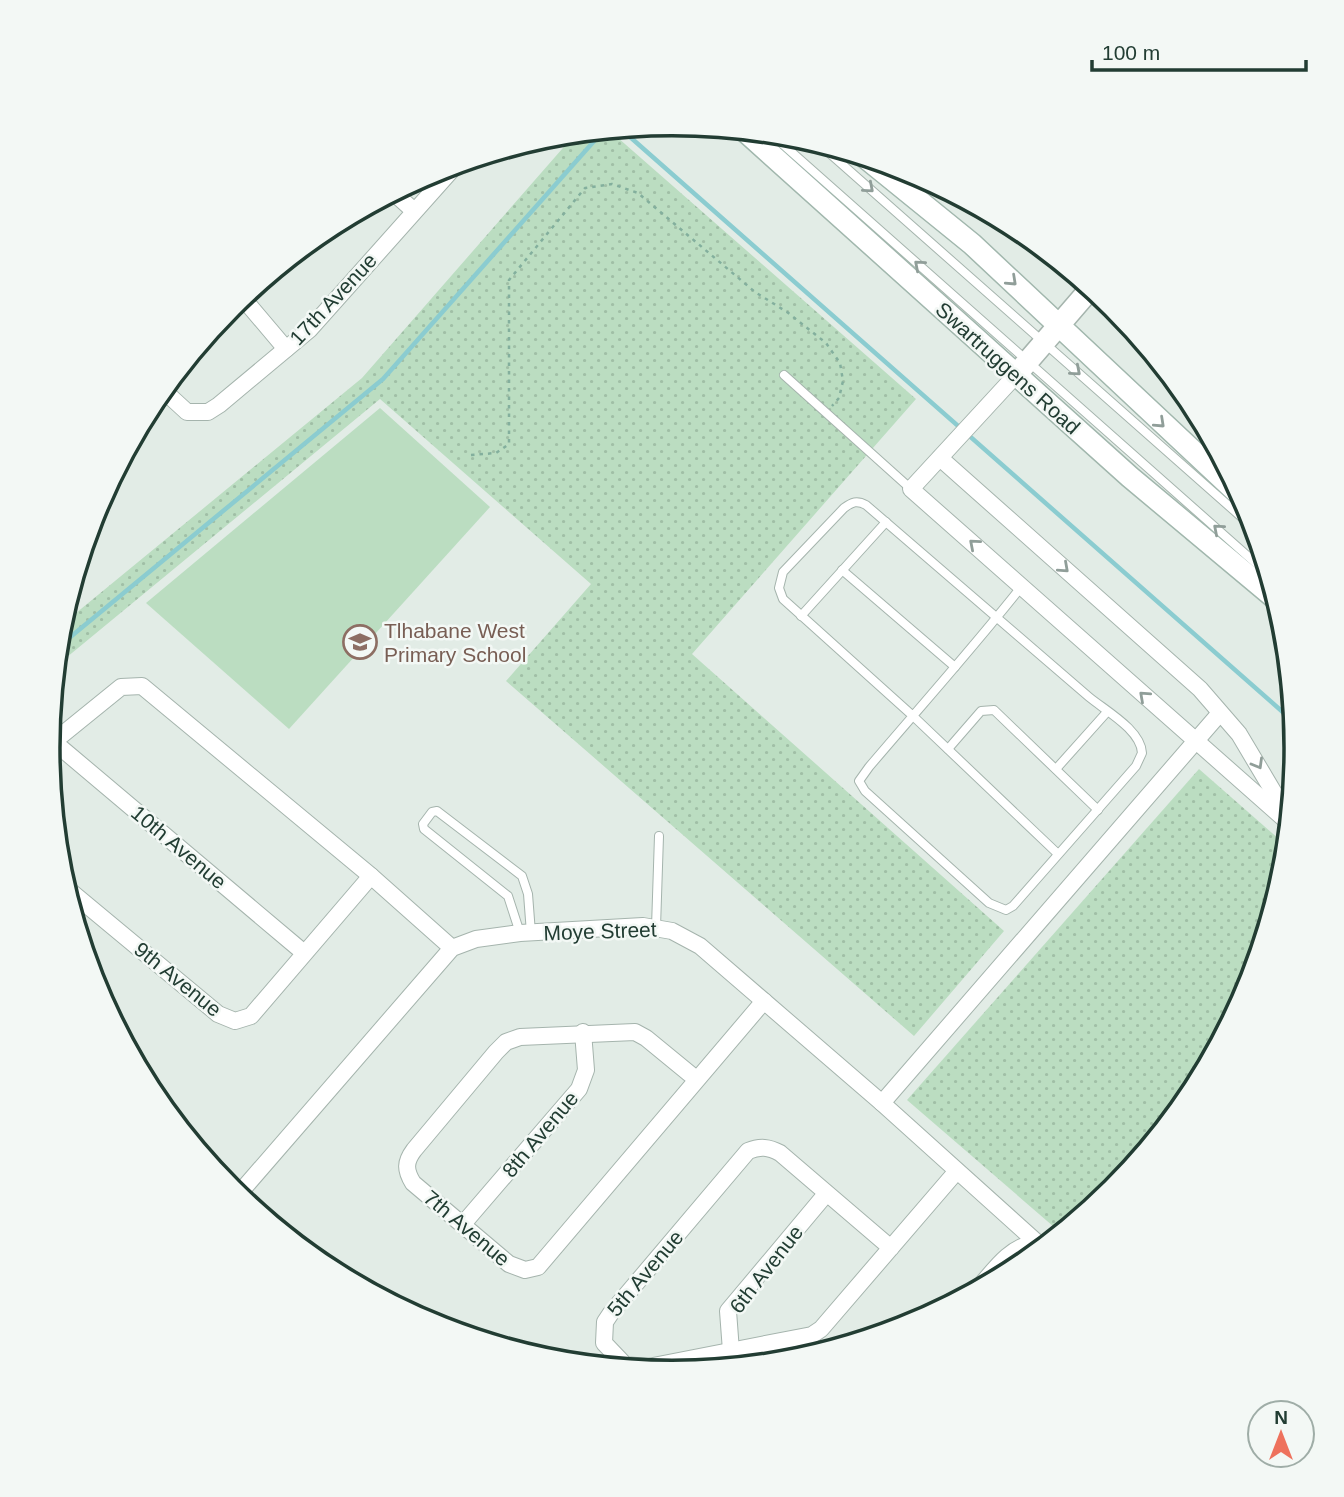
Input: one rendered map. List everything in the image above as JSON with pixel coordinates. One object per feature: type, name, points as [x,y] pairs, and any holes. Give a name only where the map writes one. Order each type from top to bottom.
[{"type":"main road","name":"Swartruggens Road","points":[[758,142],[1022,368],[1130,477],[1263,587]]},
{"type":"main road","points":[[891,177],[940,215],[1220,477]]},
{"type":"main road","points":[[1022,368],[1084,296]]},
{"type":"street","name":"17th Avenue","points":[[171,397],[187,412],[208,412],[310,329],[440,182]]},
{"type":"street","points":[[401,199],[414,210]]},
{"type":"street","points":[[249,306],[286,349]]},
{"type":"street","points":[[1022,368],[911,489],[1023,586],[1194,742],[1281,813]]},
{"type":"street","points":[[940,458],[1200,689],[1239,734],[1281,806]]},
{"type":"street","points":[[60,737],[121,687],[142,686],[371,876],[452,948],[245,1187]]},
{"type":"street","points":[[882,1103],[1220,713]]},
{"type":"street","name":"10th Avenue","points":[[60,752],[303,952]]},
{"type":"street","name":"9th Avenue","points":[[78,897],[226,1018],[235,1021],[251,1016],[303,952],[371,876]]},
{"type":"street","name":"Moye Street","points":[[452,948],[476,939],[525,933],[656,927],[686,937],[700,946],[882,1103],[1035,1241]]},
{"type":"street","name":"7th Avenue","points":[[696,1079],[635,1032],[583,1032],[520,1037],[506,1042],[409,1157],[406,1165],[413,1183],[516,1268],[538,1266],[764,1001]]},
{"type":"street","name":"8th Avenue","points":[[463,1224],[579,1089],[586,1070],[583,1032]]},
{"type":"street","name":"5th Avenue","points":[[618,1359],[604,1343],[602,1335],[611,1313],[748,1151],[755,1148],[773,1149],[891,1248]]},
{"type":"street","name":"5th Avenue","points":[[674,1361],[802,1339],[821,1329],[956,1172]]},
{"type":"street","name":"6th Avenue","points":[[731,1351],[728,1311],[826,1194]]},
{"type":"street","points":[[995,1268],[1008,1253],[1021,1245],[1030,1245]]},
{"type":"lane","points":[[785,147],[1022,368],[1256,564]]},
{"type":"lane","points":[[835,158],[1238,514]]},
{"type":"lane","points":[[784,375],[911,489]]},
{"type":"lane","points":[[1023,586],[997,618],[913,716],[862,774],[859,781],[865,791],[995,908],[1006,910],[1013,906],[1136,766],[1142,753],[1138,737],[1107,712],[997,618],[866,505],[853,502],[783,572],[779,582],[780,593],[802,616],[913,716],[1058,854]]},
{"type":"lane","points":[[802,616],[886,522]]},
{"type":"lane","points":[[842,570],[955,667]]},
{"type":"lane","points":[[948,749],[981,711],[992,709],[1098,810]]},
{"type":"lane","points":[[1056,769],[1107,712]]},
{"type":"lane","points":[[437,811],[522,876],[528,894],[525,933],[508,896],[424,829],[422,824],[432,812],[437,811]]},
{"type":"lane","points":[[656,927],[659,836]]},
{"type":"path","points":[[471,455],[496,453],[509,444],[509,280],[585,188],[612,184],[638,193],[755,292],[787,312],[825,343],[840,363],[843,381],[839,398],[826,413]]},
{"type":"green space","points":[[619,138],[916,399],[692,654],[1004,931],[914,1036],[506,681],[591,584],[380,399],[67,657],[74,614],[362,378],[565,146]]},
{"type":"green space","points":[[380,408],[490,507],[289,729],[146,603]]},
{"type":"green space","points":[[1199,769],[1278,838],[1264,907],[1252,945],[1238,983],[1202,1055],[1181,1089],[1133,1152],[1105,1182],[1054,1227],[907,1100]]},
{"type":"waterway","points":[[630,137],[1283,712]]},
{"type":"waterway","points":[[70,637],[383,379],[594,141]]},
{"type":"place","name":"Tlhabane West Primary School","points":[[360,642]]}]
